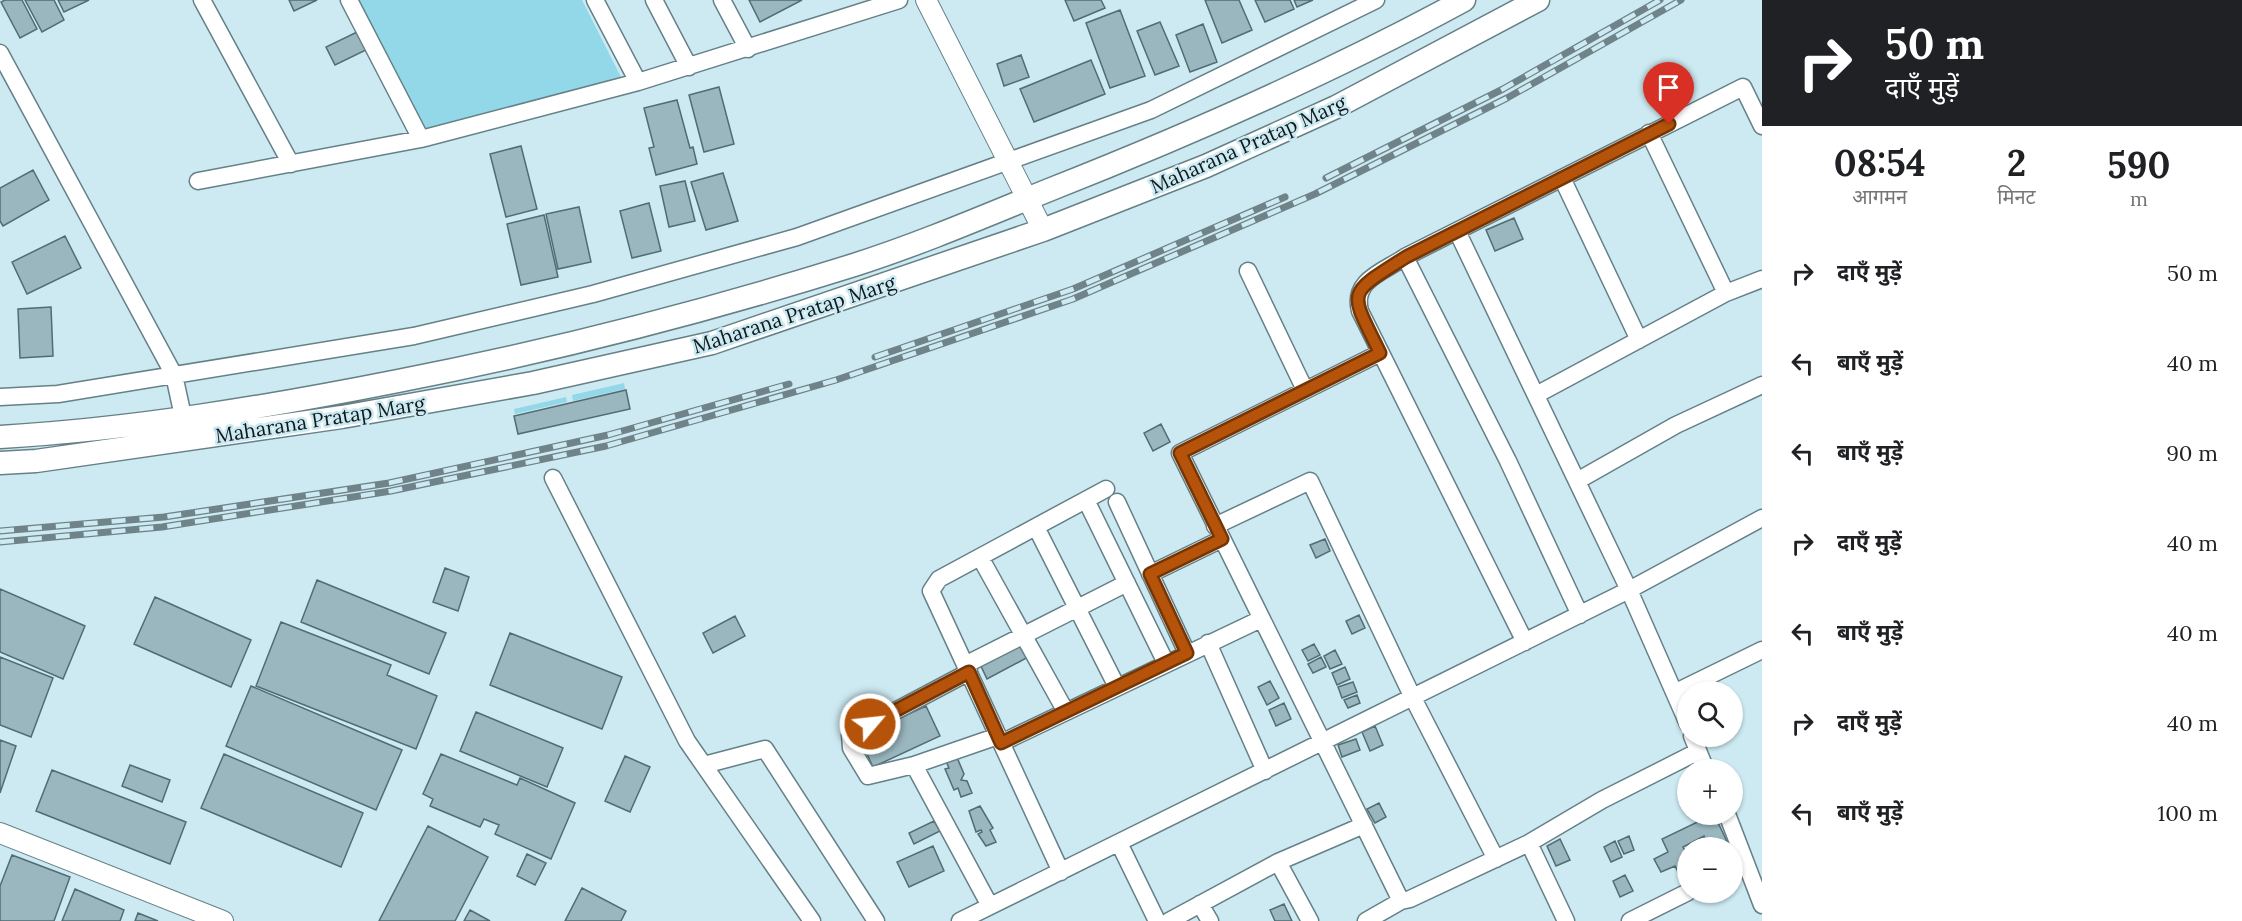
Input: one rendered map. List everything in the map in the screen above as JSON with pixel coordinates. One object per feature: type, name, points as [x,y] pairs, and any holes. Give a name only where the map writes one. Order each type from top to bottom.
[{"type":"main road","name":"Maharana Pratap Marg","points":[[0,463],[36,461],[342,392],[533,354],[702,310],[858,264],[1189,135],[1323,73],[1464,0]]},
{"type":"main road","name":"Maharana Pratap Marg","points":[[0,436],[186,429],[342,417],[522,385],[712,343],[866,293],[1043,230],[1206,166],[1336,107],[1538,0]]},
{"type":"street","points":[[202,0],[291,164]]},
{"type":"street","points":[[349,0],[421,139]]},
{"type":"street","points":[[596,0],[638,82]]},
{"type":"street","points":[[654,0],[689,67]]},
{"type":"street","points":[[722,0],[748,49]]},
{"type":"street","points":[[198,180],[421,139],[638,82],[899,0]]},
{"type":"street","points":[[926,0],[1043,230]]},
{"type":"street","points":[[0,397],[58,394],[414,336],[593,294],[797,237],[1150,110],[1376,0]]},
{"type":"street","points":[[0,53],[174,375],[186,429]]},
{"type":"street","points":[[1525,642],[1380,353],[1360,311],[1358,293],[1368,281],[1406,257],[1743,87],[1762,126]]},
{"type":"street","points":[[1649,134],[1726,293]]},
{"type":"street","points":[[1562,178],[1639,340]]},
{"type":"street","points":[[1457,231],[1676,692],[1762,650]]},
{"type":"street","points":[[1406,257],[1508,461],[1580,615]]},
{"type":"street","points":[[1248,271],[1305,390]]},
{"type":"street","points":[[1536,395],[1726,293],[1762,279]]},
{"type":"street","points":[[1380,353],[1180,453],[1321,743],[1401,901]]},
{"type":"street","points":[[1577,481],[1676,425],[1762,385]]},
{"type":"street","points":[[553,478],[687,741],[812,921]]},
{"type":"street","points":[[1150,574],[1219,532],[1310,482],[1413,698],[1496,859]]},
{"type":"street","points":[[1061,872],[931,591],[939,579],[1106,489]]},
{"type":"street","points":[[1086,500],[1166,663]]},
{"type":"street","points":[[1117,502],[1187,653]]},
{"type":"street","points":[[960,921],[1580,615],[1762,518]]},
{"type":"street","points":[[1036,526],[1117,687]]},
{"type":"street","points":[[980,557],[1066,712]]},
{"type":"street","points":[[1127,584],[1024,636],[850,735],[851,748],[868,776],[1000,740],[1066,712],[1261,619]]},
{"type":"street","points":[[1208,643],[1265,771]]},
{"type":"street","points":[[1366,921],[1401,901],[1410,899],[1529,843],[1689,747]]},
{"type":"street","points":[[704,765],[765,749],[876,921]]},
{"type":"street","points":[[914,765],[990,906]]},
{"type":"street","points":[[1169,921],[1278,862],[1364,825]]},
{"type":"street","points":[[0,833],[223,921]]},
{"type":"street","points":[[1119,843],[1157,921]]},
{"type":"street","points":[[1529,843],[1566,921]]},
{"type":"street","points":[[1278,862],[1310,921]]},
{"type":"street","points":[[1743,871],[1762,905]]},
{"type":"street","points":[[1629,921],[1677,897]]},
{"type":"street","points":[[1200,904],[1210,921]]},
{"type":"shaded area","points":[[355,0],[582,0],[622,79],[422,130]]},
{"type":"shaded area","points":[[624,383],[625,389],[573,401],[572,395]]},
{"type":"shaded area","points":[[566,397],[567,402],[515,414],[514,409]]},
{"type":"building","points":[[22,0],[37,29],[20,38],[1,2]]},
{"type":"building","points":[[25,0],[54,0],[64,20],[42,32]]},
{"type":"building","points":[[58,0],[89,0],[64,12]]},
{"type":"building","points":[[289,0],[317,0],[294,11]]},
{"type":"building","points":[[749,0],[802,0],[760,22]]},
{"type":"building","points":[[1065,0],[1101,0],[1105,8],[1074,21]]},
{"type":"building","points":[[1205,0],[1239,0],[1252,30],[1222,43]]},
{"type":"building","points":[[1255,0],[1290,0],[1294,9],[1265,22]]},
{"type":"building","points":[[1294,0],[1313,0],[1297,7]]},
{"type":"building","points":[[1120,10],[1145,76],[1110,88],[1086,23]]},
{"type":"building","points":[[1160,22],[1179,66],[1155,75],[1137,31]]},
{"type":"building","points":[[1203,24],[1217,62],[1190,72],[1176,35]]},
{"type":"building","points":[[357,32],[366,50],[335,65],[326,47]]},
{"type":"building","points":[[1021,55],[1029,77],[1004,86],[997,64]]},
{"type":"building","points":[[1091,60],[1105,94],[1034,122],[1020,89]]},
{"type":"building","points":[[719,87],[734,144],[704,152],[689,95]]},
{"type":"building","points":[[677,100],[690,148],[693,147],[697,164],[656,175],[649,148],[654,147],[644,108]]},
{"type":"building","points":[[521,146],[537,209],[506,217],[490,154]]},
{"type":"building","points":[[33,170],[49,200],[3,226],[0,221],[0,188]]},
{"type":"building","points":[[723,173],[738,221],[706,230],[691,182]]},
{"type":"building","points":[[685,181],[695,221],[669,227],[660,186]]},
{"type":"building","points":[[649,203],[661,251],[632,258],[620,211]]},
{"type":"building","points":[[579,207],[591,262],[558,269],[546,214]]},
{"type":"building","points":[[544,215],[558,277],[521,285],[507,224]]},
{"type":"building","points":[[1514,218],[1523,239],[1495,251],[1486,230]]},
{"type":"building","points":[[65,236],[81,268],[27,294],[12,262]]},
{"type":"building","points":[[51,307],[53,356],[20,358],[18,309]]},
{"type":"building","points":[[626,390],[630,409],[518,434],[514,416]]},
{"type":"building","points":[[1161,424],[1170,442],[1153,451],[1144,433]]},
{"type":"building","points":[[1325,539],[1330,551],[1316,558],[1310,545]]},
{"type":"building","points":[[445,568],[469,577],[458,611],[433,602]]},
{"type":"building","points":[[317,580],[446,633],[429,674],[301,622]]},
{"type":"building","points":[[0,589],[85,626],[63,679],[0,652]]},
{"type":"building","points":[[155,597],[251,640],[231,687],[134,644]]},
{"type":"building","points":[[1359,615],[1365,628],[1352,634],[1346,621]]},
{"type":"building","points":[[735,616],[745,636],[713,653],[703,633]]},
{"type":"building","points":[[281,622],[391,665],[387,675],[437,696],[416,749],[256,686]]},
{"type":"building","points":[[510,633],[622,677],[602,729],[490,685]]},
{"type":"building","points":[[1025,640],[1032,655],[987,679],[980,664]]},
{"type":"building","points":[[1314,644],[1320,655],[1308,661],[1302,650]]},
{"type":"building","points":[[1335,650],[1342,664],[1330,669],[1324,656]]},
{"type":"building","points":[[0,657],[53,678],[31,737],[0,725]]},
{"type":"building","points":[[1321,657],[1326,667],[1313,673],[1308,664]]},
{"type":"building","points":[[1345,667],[1350,679],[1337,685],[1332,673]]},
{"type":"building","points":[[1270,681],[1279,698],[1267,705],[1258,687]]},
{"type":"building","points":[[1353,682],[1357,692],[1342,698],[1338,687]]},
{"type":"building","points":[[251,686],[402,750],[376,810],[226,746]]},
{"type":"building","points":[[1357,695],[1360,703],[1348,708],[1344,700]]},
{"type":"building","points":[[1284,703],[1291,719],[1276,726],[1269,710]]},
{"type":"building","points":[[926,706],[940,736],[873,767],[859,737]]},
{"type":"building","points":[[476,712],[563,748],[547,787],[460,751]]},
{"type":"building","points":[[1375,726],[1383,745],[1370,751],[1362,732]]},
{"type":"building","points":[[1356,739],[1360,750],[1342,757],[1338,745]]},
{"type":"building","points":[[0,740],[16,746],[0,793]]},
{"type":"building","points":[[224,754],[363,813],[341,867],[201,808]]},
{"type":"building","points":[[441,754],[517,785],[520,778],[575,803],[551,859],[495,834],[499,825],[484,819],[480,827],[430,806],[433,799],[423,794]]},
{"type":"building","points":[[956,755],[964,774],[961,780],[967,781],[972,793],[961,797],[958,788],[954,790],[945,769],[949,768],[945,759]]},
{"type":"building","points":[[625,756],[650,767],[630,812],[605,801]]},
{"type":"building","points":[[130,765],[170,780],[162,802],[122,786]]},
{"type":"building","points":[[52,770],[186,822],[170,864],[36,811]]},
{"type":"building","points":[[1379,803],[1386,817],[1375,823],[1367,809]]},
{"type":"building","points":[[980,806],[993,828],[990,830],[996,842],[986,846],[978,834],[982,832],[981,830],[976,832],[969,811]]},
{"type":"building","points":[[934,821],[940,831],[914,844],[909,833]]},
{"type":"building","points":[[1691,825],[1719,825],[1725,837],[1677,837],[1677,870],[1675,866],[1661,872],[1654,859],[1668,852],[1662,839]]},
{"type":"building","points":[[428,826],[488,857],[455,921],[379,921]]},
{"type":"building","points":[[1629,836],[1634,850],[1624,854],[1618,841]]},
{"type":"building","points":[[1560,839],[1570,860],[1556,866],[1547,846]]},
{"type":"building","points":[[1615,841],[1622,857],[1611,862],[1604,847]]},
{"type":"building","points":[[933,846],[944,871],[909,887],[897,862]]},
{"type":"building","points":[[527,854],[546,863],[535,885],[517,876]]},
{"type":"building","points":[[12,855],[70,877],[54,921],[0,921],[0,886]]},
{"type":"building","points":[[1625,875],[1633,891],[1620,897],[1613,881]]},
{"type":"building","points":[[582,888],[626,911],[621,921],[565,921]]},
{"type":"building","points":[[75,889],[124,910],[120,921],[62,921]]},
{"type":"building","points":[[1284,904],[1292,921],[1275,921],[1270,910]]},
{"type":"building","points":[[470,910],[490,921],[464,921]]},
{"type":"building","points":[[138,913],[158,921],[135,921]]},
{"type":"railway","points":[[1326,178],[1503,89],[1660,0]]},
{"type":"railway","points":[[0,542],[162,527],[391,491],[606,446],[836,380],[1073,299],[1315,194],[1507,98],[1681,0]]},
{"type":"railway","points":[[875,357],[1073,289],[1285,197]]},
{"type":"railway","points":[[0,531],[164,517],[389,483],[608,435],[789,384]]},
{"type":"route","points":[[870,724],[969,672],[1001,743],[1187,653],[1150,574],[1222,539],[1180,453],[1380,353],[1360,311],[1357,299],[1360,288],[1368,281],[1406,257],[1669,124]]}]
